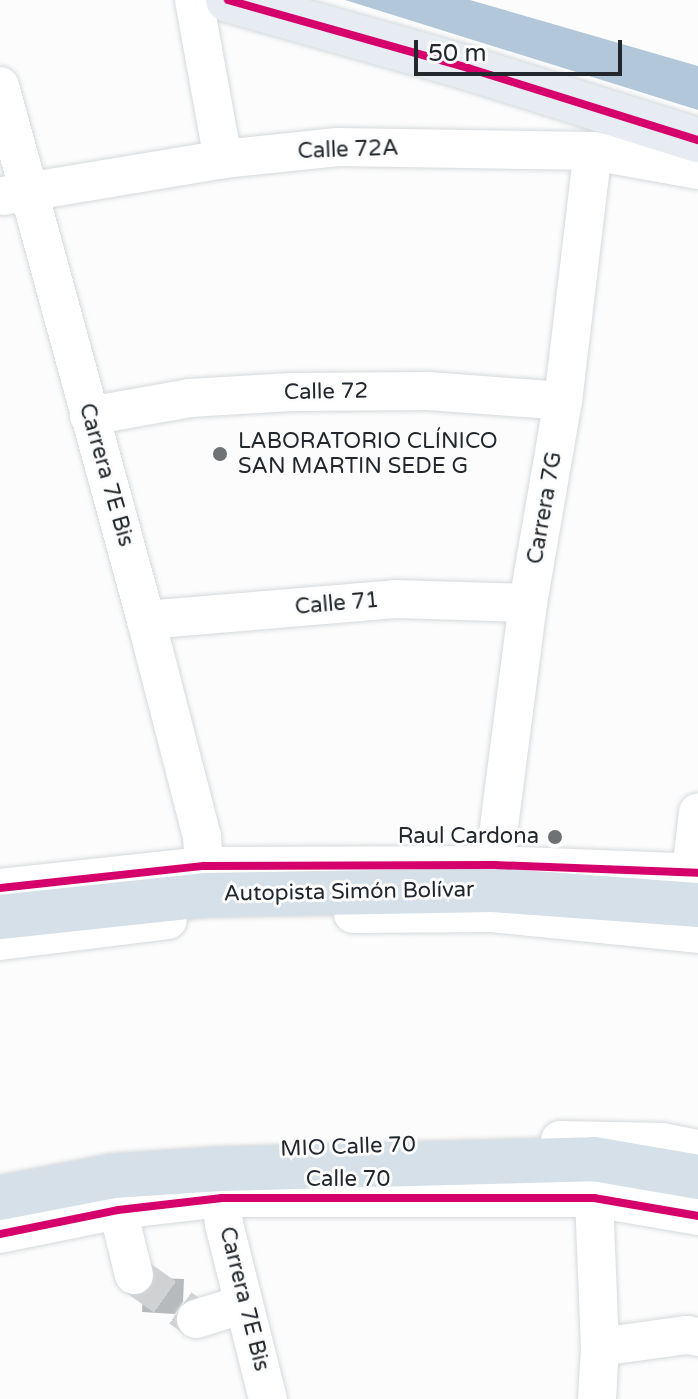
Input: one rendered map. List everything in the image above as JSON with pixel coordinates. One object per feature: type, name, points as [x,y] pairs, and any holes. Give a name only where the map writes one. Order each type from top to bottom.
[{"type":"highway","name":"Autopista Simón Bolívar","points":[[0,917],[205,895],[696,884]]},
{"type":"highway","points":[[0,1198],[113,1176],[221,1169],[594,1159],[698,1177]]},
{"type":"main road","points":[[228,0],[468,68],[698,140]]},
{"type":"street","points":[[194,0],[223,159]]},
{"type":"street","name":"Carrera 7E Bis","points":[[0,86],[13,193],[89,416],[202,836],[204,866]]},
{"type":"street","name":"Calle 72A","points":[[13,193],[223,159],[337,147],[593,151],[698,170]]},
{"type":"street","name":"Carrera 7G","points":[[494,865],[528,603],[563,401],[593,151]]},
{"type":"street","name":"Calle 72","points":[[89,416],[190,398],[291,392],[428,391],[563,401]]},
{"type":"street","name":"Calle 71","points":[[146,620],[395,599],[528,603]]},
{"type":"street","points":[[0,888],[204,866],[494,865],[696,884],[698,812]]},
{"type":"street","points":[[0,941],[207,916],[429,913],[492,913],[698,934]]},
{"type":"street","name":"MIO Calle 70","points":[[0,1180],[111,1160],[220,1151],[593,1139],[662,1142],[698,1149]]},
{"type":"street","name":"Carrera 7E Bis","points":[[222,1198],[224,1224],[268,1399]]},
{"type":"street","name":"Calle 70","points":[[0,1234],[118,1210],[222,1198],[594,1198],[698,1216]]},
{"type":"street","points":[[594,1198],[600,1347],[597,1399]]},
{"type":"street","points":[[118,1210],[134,1275]]},
{"type":"street","points":[[196,1319],[244,1304]]},
{"type":"street","points":[[600,1347],[687,1335],[698,1337]]},
{"type":"water","points":[[345,0],[470,0],[698,66],[698,110]]},
{"type":"building","points":[[155,1278],[184,1279],[183,1302],[175,1314],[142,1312],[143,1295],[150,1290]]},
{"type":"tunnel","points":[[134,1275],[196,1319]]},
{"type":"cycle path","points":[[228,0],[468,68],[698,140]]},
{"type":"cycle path","points":[[0,888],[204,866],[494,865],[698,873]]},
{"type":"cycle path","points":[[0,1234],[118,1210],[222,1198],[594,1198],[698,1216]]},
{"type":"place","name":"LABORATORIO CLÍNICO SAN MARTIN SEDE G","points":[[220,454]]},
{"type":"place","name":"Raul Cardona","points":[[555,837]]}]
